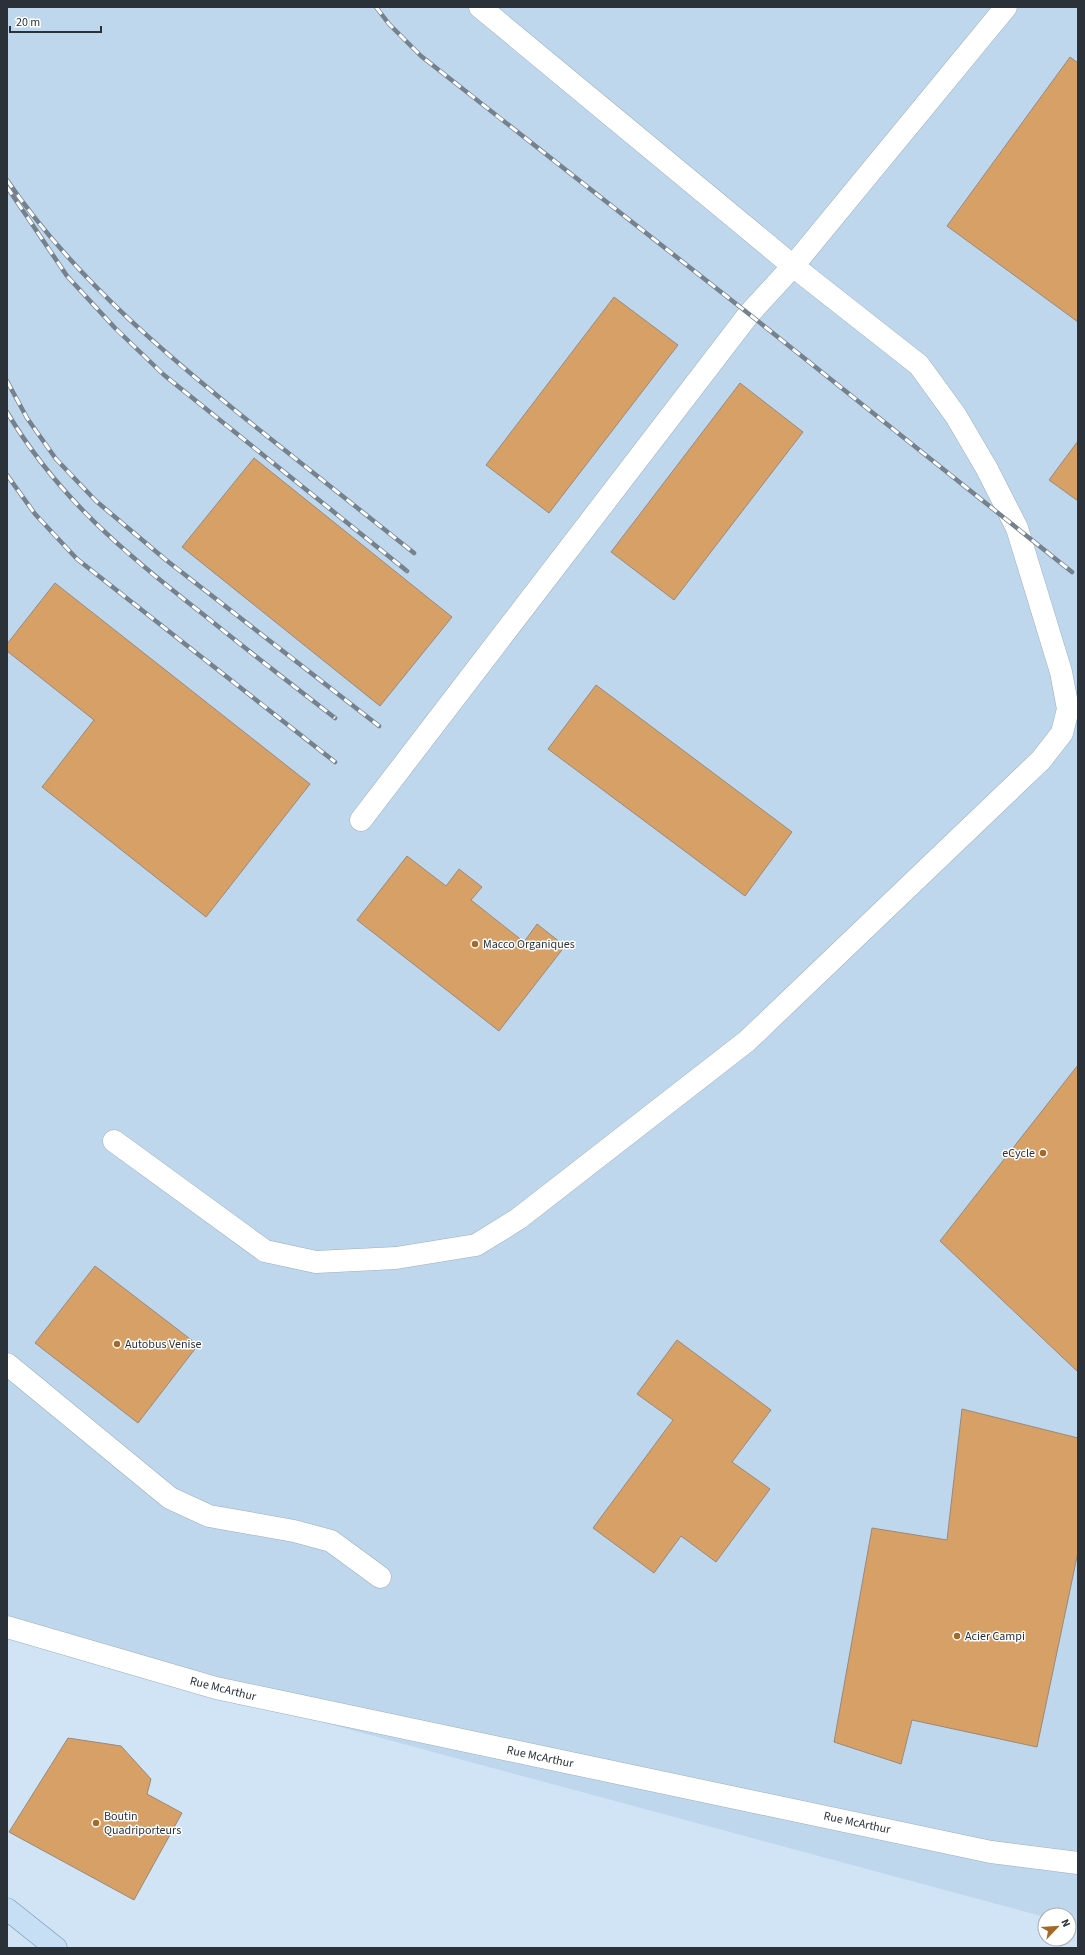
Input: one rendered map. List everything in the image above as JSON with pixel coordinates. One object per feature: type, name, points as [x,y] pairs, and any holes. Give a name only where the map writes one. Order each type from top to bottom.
[{"type":"main road","points":[[7,1909],[56,1948]]},
{"type":"street","points":[[114,1141],[265,1251],[316,1262],[396,1258],[476,1245],[525,1214],[747,1040],[1041,760],[1062,733],[1068,709],[1061,672],[1017,528],[987,469],[956,416],[919,365],[793,266],[480,7]]},
{"type":"street","points":[[361,820],[749,314],[793,266],[1006,7]]},
{"type":"street","points":[[7,1364],[170,1498],[209,1516],[294,1531],[331,1541],[380,1577]]},
{"type":"street","name":"Rue McArthur","points":[[7,1627],[216,1688],[991,1852],[1078,1863]]},
{"type":"shaded area","points":[[7,7],[1078,7],[1078,1926],[1077,1907],[1037,1907],[1037,1915],[7,1637]]},
{"type":"building","points":[[1070,57],[1078,63],[1078,322],[947,226]]},
{"type":"building","points":[[614,297],[678,345],[549,513],[486,465]]},
{"type":"building","points":[[740,383],[803,432],[674,600],[611,552]]},
{"type":"building","points":[[1078,441],[1078,501],[1049,480]]},
{"type":"building","points":[[254,458],[452,617],[380,706],[182,547]]},
{"type":"building","points":[[55,583],[310,784],[206,917],[42,787],[94,720],[7,651],[7,644]]},
{"type":"building","points":[[596,685],[792,832],[745,896],[548,749]]},
{"type":"building","name":"Macco Organiques","points":[[407,856],[446,886],[459,869],[482,887],[471,900],[524,942],[537,924],[565,946],[499,1031],[357,920]]},
{"type":"building","name":"eCycle","points":[[1078,1065],[1078,1372],[940,1241]]},
{"type":"building","name":"Autobus Venise","points":[[95,1266],[198,1345],[138,1423],[35,1343]]},
{"type":"building","points":[[677,1340],[771,1410],[732,1462],[770,1489],[716,1562],[681,1536],[654,1573],[593,1528],[673,1420],[637,1394]]},
{"type":"building","name":"Acier Campi","points":[[962,1409],[1078,1438],[1078,1552],[1037,1747],[912,1720],[901,1764],[834,1742],[872,1528],[947,1540]]},
{"type":"building","name":"Boutin Quadriporteurs","points":[[68,1738],[121,1746],[151,1779],[147,1794],[182,1813],[134,1900],[9,1832]]},
{"type":"railway","points":[[376,7],[389,24],[421,56],[749,314],[1072,572]]},
{"type":"railway","points":[[7,180],[34,217],[63,252],[127,317],[231,407],[414,553]]},
{"type":"railway","points":[[7,187],[67,276],[115,328],[164,375],[407,571]]},
{"type":"railway","points":[[7,381],[27,418],[56,459],[96,501],[166,560],[379,726]]},
{"type":"railway","points":[[7,412],[27,443],[48,471],[95,523],[175,593],[335,718]]},
{"type":"railway","points":[[7,475],[35,514],[77,559],[335,762]]},
{"type":"place","name":"Macco Organiques","points":[[475,944]]},
{"type":"place","name":"eCycle","points":[[1043,1153]]},
{"type":"place","name":"Autobus Venise","points":[[117,1344]]},
{"type":"place","name":"Acier Campi","points":[[957,1636]]},
{"type":"place","name":"Boutin Quadriporteurs","points":[[96,1823]]}]
